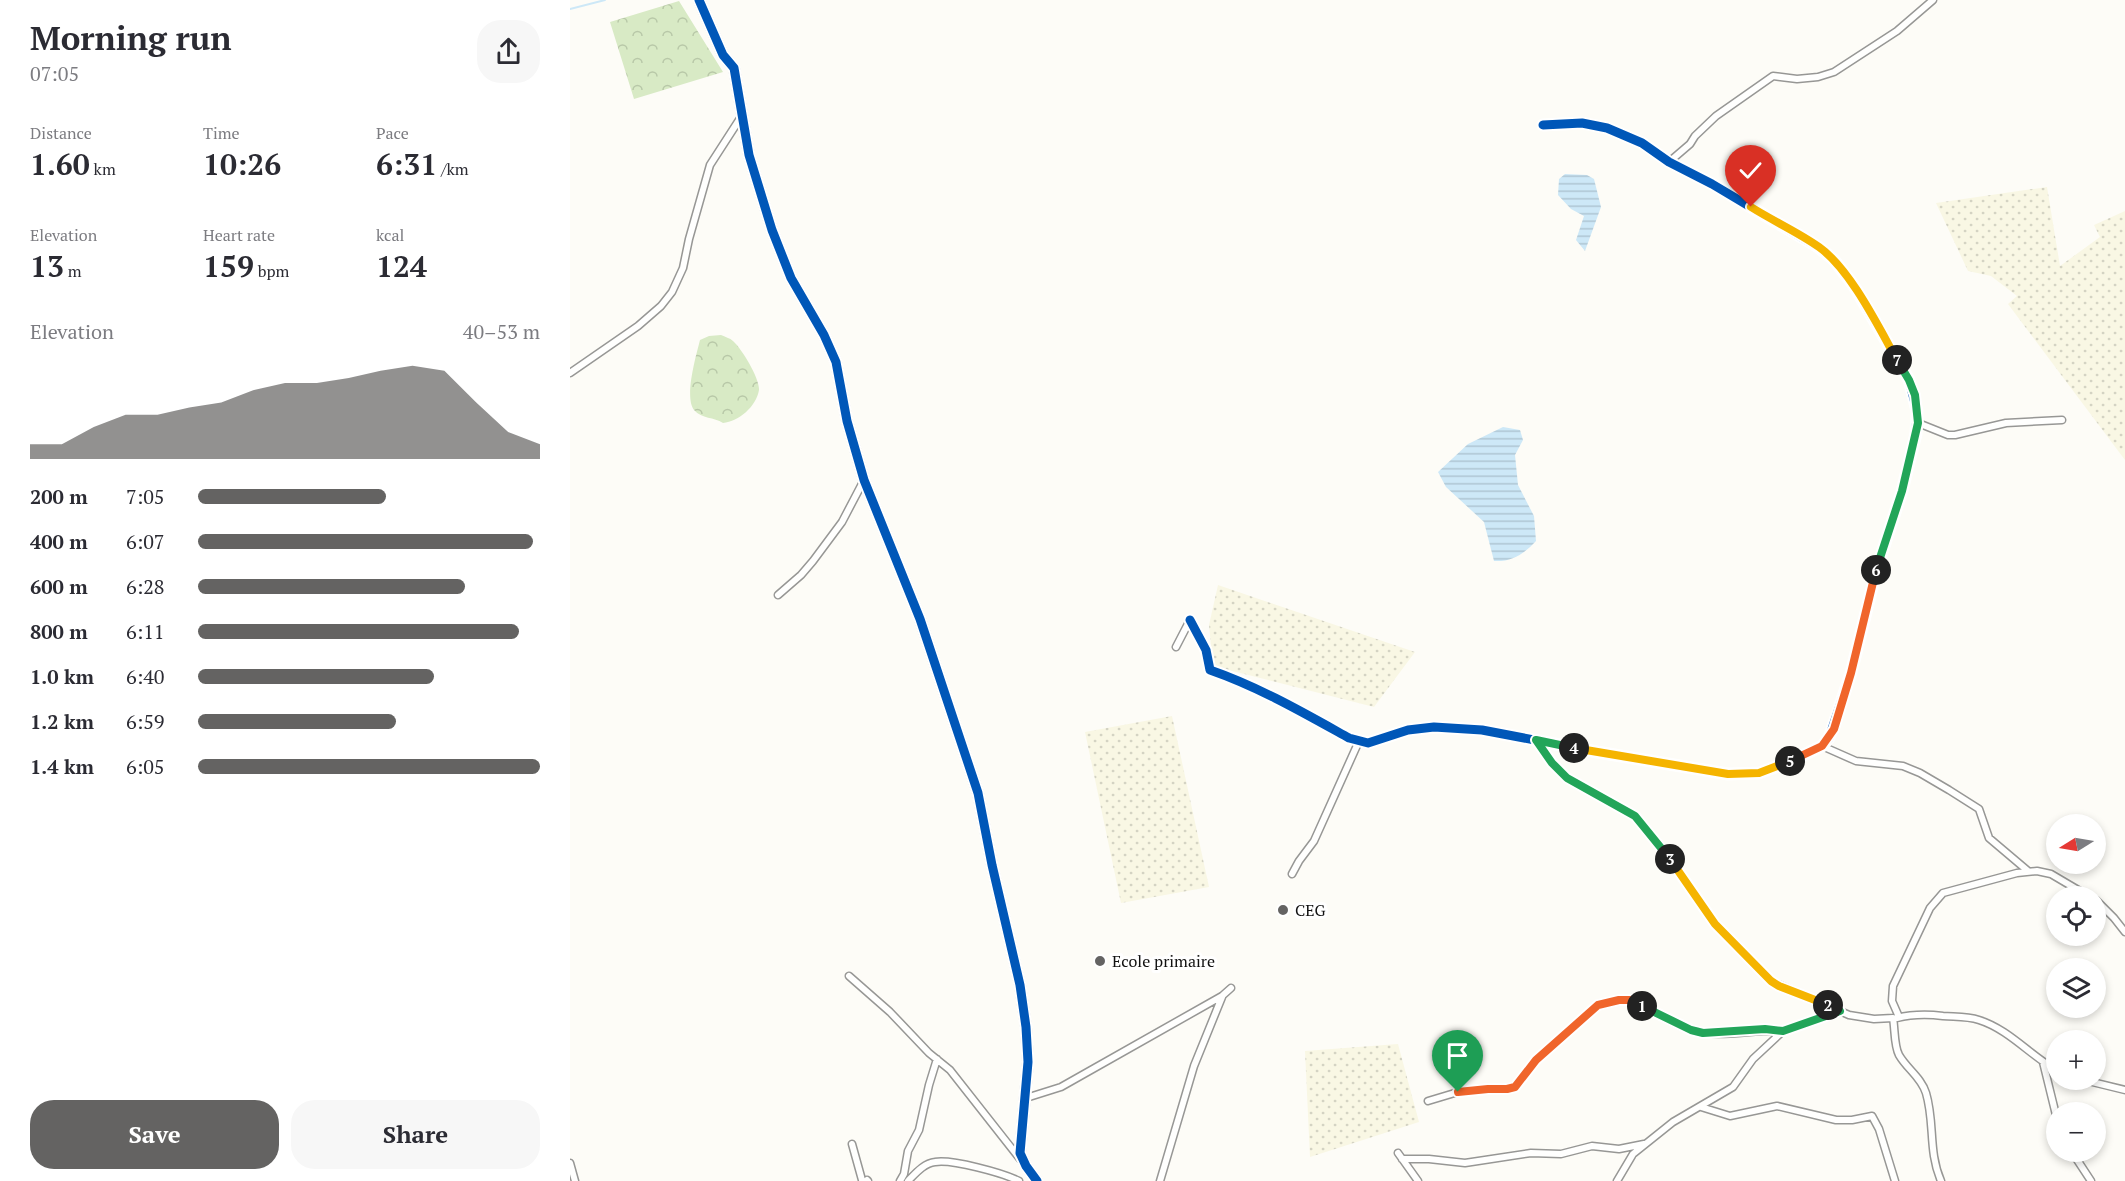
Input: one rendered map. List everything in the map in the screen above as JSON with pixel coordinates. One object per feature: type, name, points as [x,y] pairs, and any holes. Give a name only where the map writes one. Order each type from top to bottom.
[{"type":"street","points":[[699,0],[719,45],[734,68],[749,155],[783,257],[791,278],[816,319],[836,362],[847,421],[864,480],[920,619],[978,793],[1020,985],[1027,1038],[1026,1098],[1019,1144],[1026,1166]]},
{"type":"street","points":[[1669,162],[1690,144],[1716,116],[1773,76],[1797,79],[1818,77],[1834,72],[1897,31],[1933,0]]},
{"type":"street","points":[[570,374],[652,315],[676,285],[710,165],[741,117]]},
{"type":"street","points":[[1176,647],[1190,620],[1206,650],[1210,670],[1280,700],[1349,738],[1359,741],[1377,741],[1408,730],[1434,728],[1482,730],[1728,774],[1759,773],[1822,746],[1834,729],[1851,673],[1877,568],[1902,491],[1918,423],[1915,395],[1909,380],[1854,286],[1834,260],[1818,247],[1712,184],[1669,162],[1642,143],[1607,128],[1582,123],[1543,124]]},
{"type":"street","points":[[1918,423],[1948,435],[1955,435],[2006,423],[2062,420]]},
{"type":"street","points":[[778,595],[813,561],[842,522],[864,480]]},
{"type":"street","points":[[1536,740],[1552,763],[1567,778],[1635,816],[1675,866],[1715,924],[1771,981],[1840,1011],[1862,1018],[1896,1018],[1909,1014],[1927,1014],[1978,1019],[2004,1033],[2046,1064]]},
{"type":"street","points":[[1292,874],[1314,841],[1359,741]]},
{"type":"street","points":[[1822,746],[1856,761],[1903,766],[1920,772],[1979,809],[1989,838],[2028,871]]},
{"type":"street","points":[[1941,1181],[1932,1150],[1930,1111],[1926,1093],[1919,1078],[1899,1055],[1892,1000],[1893,986],[1930,908],[1936,900],[1950,890],[2028,871],[2051,874],[2071,886]]},
{"type":"street","points":[[2106,910],[2125,932]]},
{"type":"street","points":[[849,976],[950,1070],[1037,1181]]},
{"type":"street","points":[[1026,1098],[1060,1087],[1222,996],[1231,988]]},
{"type":"street","points":[[1160,1181],[1194,1066],[1222,996]]},
{"type":"street","points":[[1428,1101],[1458,1092],[1515,1087],[1528,1069],[1547,1050],[1598,1005],[1609,1001],[1630,1000],[1691,1030],[1703,1033],[1765,1029],[1783,1031]]},
{"type":"street","points":[[1617,1181],[1633,1154],[1673,1122],[1733,1087],[1753,1059],[1783,1031],[1840,1011]]},
{"type":"street","points":[[900,1181],[904,1174],[908,1151],[919,1130],[937,1059]]},
{"type":"street","points":[[2043,1062],[2053,1102]]},
{"type":"street","points":[[2106,1085],[2125,1090]]},
{"type":"street","points":[[1701,1107],[1730,1116],[1777,1106],[1836,1120],[1872,1116],[1879,1129],[1895,1181]]},
{"type":"street","points":[[1418,1181],[1400,1156],[1465,1163],[1531,1153],[1561,1154],[1592,1146],[1618,1149],[1646,1143]]},
{"type":"street","points":[[852,1144],[865,1181]]},
{"type":"street","points":[[908,1181],[926,1165],[937,1161],[996,1172],[1019,1181]]},
{"type":"street","points":[[2079,1162],[2091,1181]]},
{"type":"street","points":[[570,1163],[575,1181]]},
{"type":"shaded area","points":[[2047,187],[2060,266],[2100,237],[2094,225],[2125,211],[2125,460],[2008,304],[2017,296],[1991,276],[1968,271],[1936,203]]},
{"type":"shaded area","points":[[1218,585],[1415,652],[1374,707],[1213,666],[1209,625]]},
{"type":"shaded area","points":[[1172,716],[1209,887],[1121,903],[1085,732]]},
{"type":"shaded area","points":[[1398,1044],[1419,1122],[1310,1157],[1305,1051]]},
{"type":"green space","points":[[679,1],[723,72],[634,99],[610,22]]},
{"type":"green space","points":[[721,335],[732,340],[741,350],[759,385],[757,396],[751,407],[741,416],[723,423],[697,413],[691,404],[690,396],[700,340],[709,336]]},
{"type":"water","points":[[1565,174],[1587,175],[1594,179],[1601,207],[1585,251],[1576,240],[1584,216],[1571,209],[1558,195],[1559,179]]},
{"type":"water","points":[[1503,427],[1520,430],[1523,440],[1515,455],[1518,485],[1534,516],[1536,541],[1517,556],[1494,561],[1484,522],[1446,487],[1438,472],[1468,444]]},
{"type":"waterway","points":[[570,9],[605,0]]},
{"type":"cycle path","points":[[699,0],[723,55],[734,68],[749,155],[772,230],[791,278],[824,335],[836,362],[847,421],[864,480],[920,619],[978,793],[1020,985],[1028,1062],[1020,1153],[1037,1181]]},
{"type":"cycle path","points":[[1190,620],[1206,650],[1210,670],[1264,692],[1349,738],[1368,743],[1408,730],[1434,727],[1482,730],[1728,774],[1759,773],[1822,746],[1829,738],[1851,673],[1877,568],[1902,491],[1916,434],[1917,411],[1909,380],[1854,286],[1834,260],[1818,247],[1712,184],[1669,162],[1642,143],[1607,128],[1582,123],[1543,125]]},
{"type":"place","name":"CEG","points":[[1283,910]]},
{"type":"place","name":"Ecole primaire","points":[[1100,961]]},
{"type":"route","points":[[1458,1092],[1515,1087],[1536,1060],[1598,1005],[1609,1001],[1630,1000],[1691,1030],[1703,1033],[1765,1029],[1783,1031],[1840,1011],[1771,981],[1715,924],[1640,821],[1627,810],[1567,778],[1552,763],[1536,740],[1728,774],[1759,773],[1822,746],[1834,729],[1916,434],[1918,423],[1915,395],[1909,380],[1854,286],[1834,260],[1818,247],[1751,207]]}]
